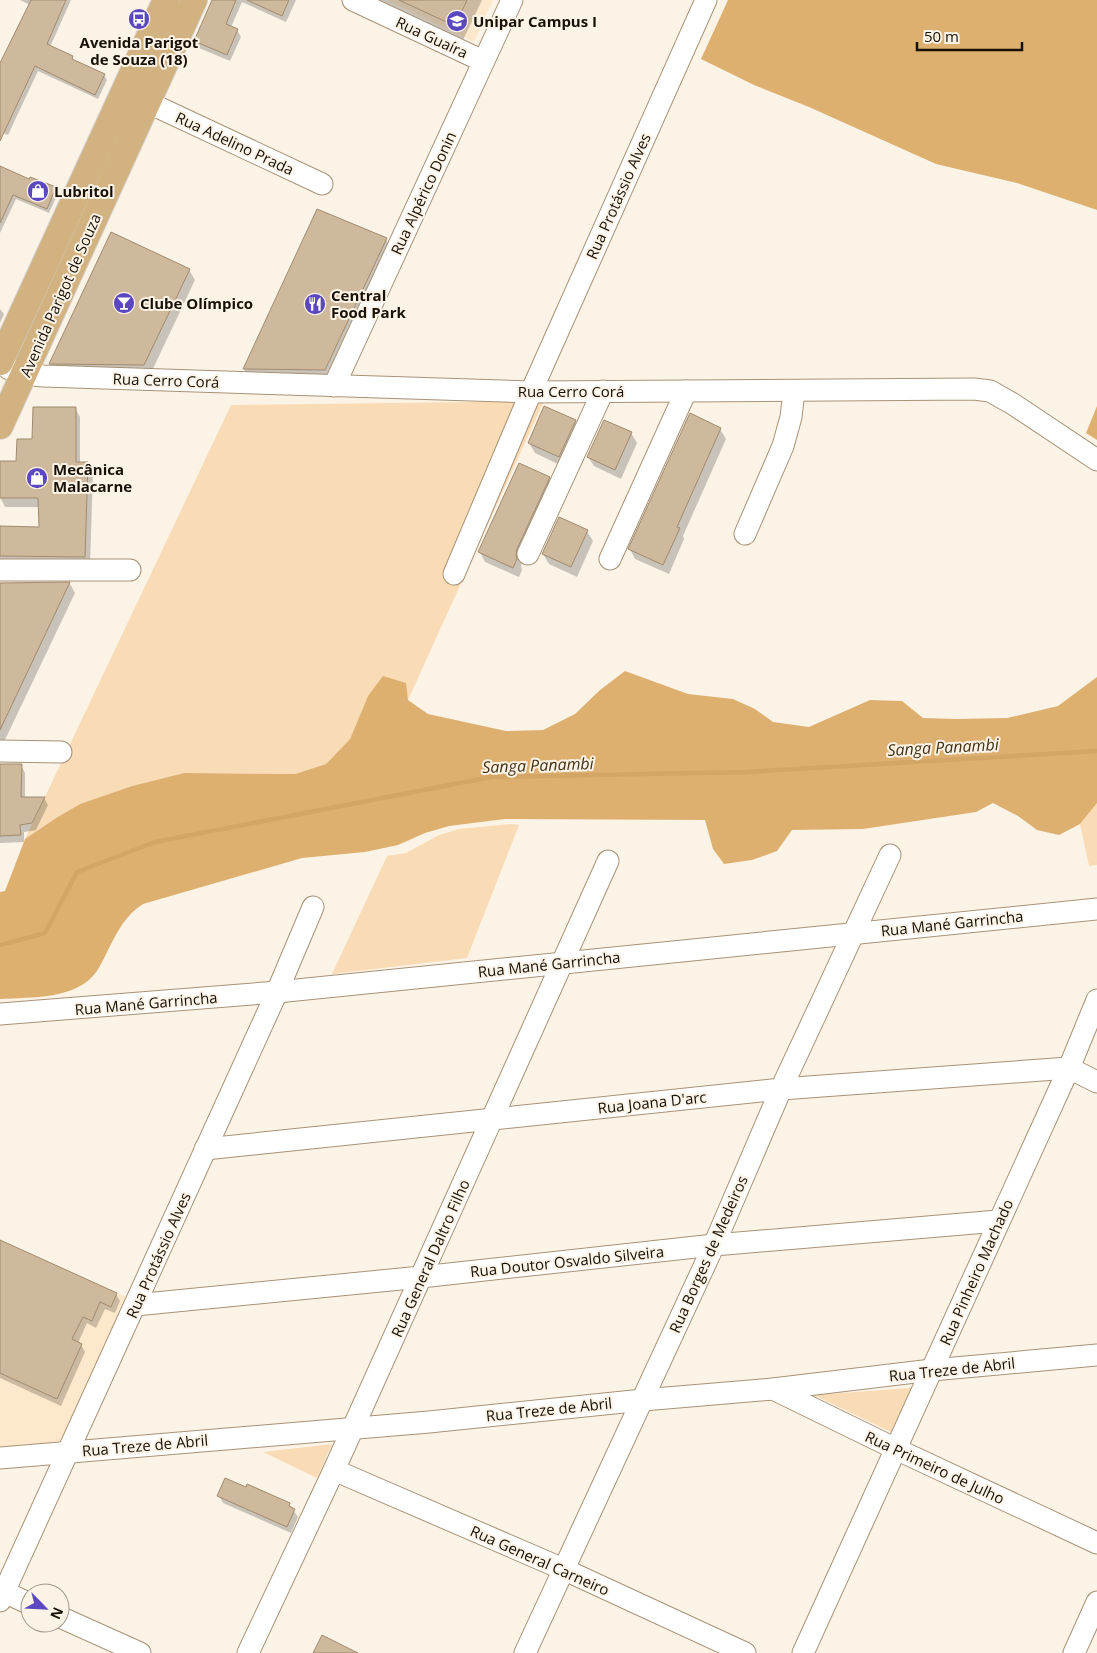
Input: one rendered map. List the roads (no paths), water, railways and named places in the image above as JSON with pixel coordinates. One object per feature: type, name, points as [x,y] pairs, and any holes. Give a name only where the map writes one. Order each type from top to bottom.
[{"type":"main road","name":"Avenida Parigot de Souza","points":[[0,426],[6,367],[166,0]]},
{"type":"main road","name":"Avenida Parigot de Souza","points":[[6,367],[147,102],[194,0]]},
{"type":"main road","points":[[0,408],[7,387],[6,367]]},
{"type":"street","name":"Rua Guaíra","points":[[353,0],[483,61]]},
{"type":"street","name":"Rua Alpérico Donin","points":[[334,386],[512,0]]},
{"type":"street","name":"Rua Protássio Alves","points":[[454,574],[531,392],[706,0]]},
{"type":"street","name":"Rua Adelino Prada","points":[[147,102],[322,184]]},
{"type":"street","name":"Rua Cerro Corá","points":[[6,367],[43,376],[531,392],[974,389],[990,391],[1013,404],[1097,460]]},
{"type":"street","points":[[528,554],[603,391]]},
{"type":"street","points":[[610,559],[686,391]]},
{"type":"street","points":[[745,534],[784,446],[791,417],[794,391]]},
{"type":"street","points":[[0,570],[130,570]]},
{"type":"street","points":[[0,751],[61,752]]},
{"type":"street","name":"Rua Borges de Medeiros","points":[[525,1653],[714,1246],[781,1089],[890,855]]},
{"type":"street","name":"Rua General Daltro Filho","points":[[248,1653],[422,1277],[608,861]]},
{"type":"street","name":"Rua Protássio Alves","points":[[1,1594],[68,1452],[277,992],[312,908]]},
{"type":"street","name":"Rua Mané Garrincha","points":[[0,1014],[277,992],[854,932],[1097,909]]},
{"type":"street","name":"Rua Pinheiro Machado","points":[[803,1653],[1069,1068],[1097,1000]]},
{"type":"street","points":[[1069,1068],[1097,1082]]},
{"type":"street","name":"Rua Joana D'arc","points":[[205,1149],[781,1089],[1069,1068]]},
{"type":"street","name":"Rua Doutor Osvaldo Silveira","points":[[135,1305],[714,1246],[998,1221]]},
{"type":"street","name":"Rua Treze de Abril","points":[[0,1458],[428,1422],[773,1389],[932,1370],[1097,1355]]},
{"type":"street","name":"Rua Primeiro de Julho","points":[[773,1389],[1097,1543]]},
{"type":"street","name":"Rua General Carneiro","points":[[334,1470],[563,1569],[745,1653]]},
{"type":"street","points":[[1,1594],[20,1601]]},
{"type":"street","points":[[1074,1653],[1097,1602]]},
{"type":"street","points":[[70,1622],[140,1653]]},
{"type":"street","points":[[1088,1653],[1097,1634]]},
{"type":"waterway","name":"Sanga Panambi","points":[[0,945],[45,933],[77,872],[155,842],[491,777],[747,772],[1097,751]]},
{"type":"place","name":"Avenida Parigot de Souza (18)","points":[[139,19]]},
{"type":"place","name":"Unipar Campus I","points":[[457,21]]},
{"type":"place","name":"Lubritol","points":[[38,191]]},
{"type":"place","name":"Clube Olímpico","points":[[124,303]]},
{"type":"place","name":"Central Food Park","points":[[315,304]]},
{"type":"place","name":"Mecânica Malacarne","points":[[37,478]]}]
